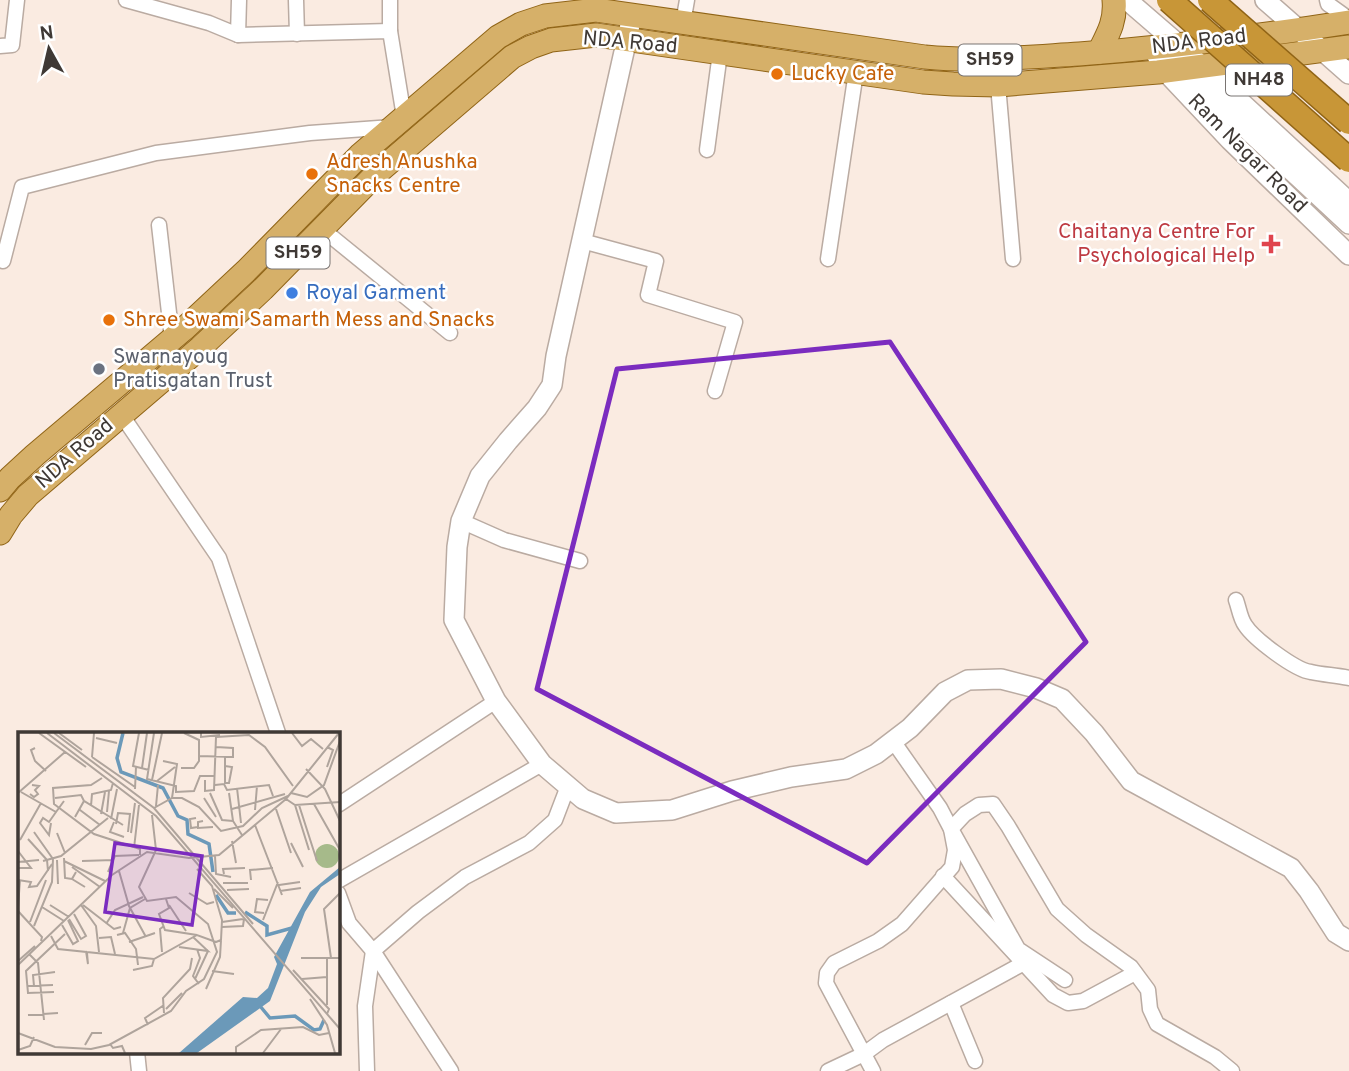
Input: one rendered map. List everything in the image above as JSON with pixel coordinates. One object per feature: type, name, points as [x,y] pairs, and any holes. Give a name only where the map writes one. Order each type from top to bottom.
[{"type":"highway","name":"NH48","points":[[1169,0],[1349,160]]},
{"type":"highway","name":"NH48","points":[[1210,0],[1349,122]]},
{"type":"main road","points":[[1099,52],[1115,13],[1114,0]]},
{"type":"main road","name":"NDA Road","points":[[2,484],[172,339],[246,271],[360,155],[498,37],[521,24],[568,6],[596,10],[632,8]]},
{"type":"main road","name":"SH59","points":[[632,8],[685,11]]},
{"type":"main road","name":"NDA Road","points":[[685,11],[925,57],[954,60],[997,60],[1166,46],[1297,29]]},
{"type":"main road","name":"SH59","points":[[1297,29],[1348,21]]},
{"type":"main road","name":"NDA Road","points":[[0,533],[28,495],[200,348],[263,289],[377,173],[512,57],[531,47],[551,40],[596,35],[953,85],[998,85],[1182,69],[1322,51]]},
{"type":"main road","name":"SH59","points":[[1322,51],[1349,47]]},
{"type":"main road","points":[[399,122],[417,139]]},
{"type":"street","points":[[0,46],[12,45],[17,0]]},
{"type":"street","points":[[126,0],[209,23],[238,35],[390,31]]},
{"type":"street","points":[[238,35],[239,0]]},
{"type":"street","points":[[296,0],[297,34]]},
{"type":"street","points":[[1,265],[22,187],[156,153],[399,122],[390,31],[390,0]]},
{"type":"street","name":"Ram Nagar Road","points":[[1127,0],[1166,46],[1230,140],[1349,255]]},
{"type":"street","points":[[1265,0],[1349,74]]},
{"type":"street","points":[[1327,0],[1328,4],[1348,21]]},
{"type":"street","points":[[632,8],[628,39],[556,356],[552,385],[537,408],[480,476],[461,521],[457,547],[454,620],[496,701],[542,764],[583,799],[616,813],[672,810],[768,782],[846,769],[876,754],[893,741],[945,692],[968,680],[1001,680],[1036,688],[1062,699],[1094,733],[1131,781],[1291,868],[1336,933],[1349,941]]},
{"type":"street","points":[[707,150],[720,53]]},
{"type":"street","points":[[1182,69],[1349,202]]},
{"type":"street","name":"Ram Nagar Road","points":[[1182,69],[1349,224]]},
{"type":"street","points":[[828,259],[856,72]]},
{"type":"street","points":[[998,85],[1013,259]]},
{"type":"street","points":[[159,225],[172,339]]},
{"type":"street","points":[[322,229],[450,333]]},
{"type":"street","points":[[582,241],[656,261],[648,295],[735,322],[715,391]]},
{"type":"street","points":[[121,414],[219,558],[278,732]]},
{"type":"street","points":[[2,484],[28,495]]},
{"type":"street","points":[[461,521],[504,540],[580,561]]},
{"type":"street","points":[[1236,600],[1244,624],[1284,659],[1308,672],[1349,678]]},
{"type":"street","points":[[340,804],[496,701]]},
{"type":"street","points":[[893,741],[940,808],[1018,949],[1065,980]]},
{"type":"street","points":[[340,880],[542,764]]},
{"type":"street","points":[[367,1071],[365,1006],[373,951],[418,912],[465,877],[529,843],[555,820],[568,786]]},
{"type":"street","points":[[951,829],[965,814],[979,805],[993,804],[1057,909],[1135,972],[1148,990],[1150,1009],[1157,1024],[1215,1057],[1232,1071]]},
{"type":"street","points":[[873,1071],[826,982],[827,973],[834,963],[878,941],[901,924],[952,866],[954,850],[951,829]]},
{"type":"street","points":[[943,876],[1053,995],[1068,1003],[1083,1000],[1135,972]]},
{"type":"street","points":[[340,898],[349,923],[373,951],[451,1071]]},
{"type":"street","points":[[828,1071],[864,1054],[883,1040],[1024,963]]},
{"type":"street","points":[[951,1003],[975,1061]]},
{"type":"highlighted area","points":[[890,342],[1086,642],[867,863],[537,689],[617,369]]},
{"type":"place","name":"Lucky Cafe","points":[[777,74]]},
{"type":"place","name":"Adresh Anushka Snacks Centre","points":[[312,174]]},
{"type":"place","name":"Chaitanya Centre For Psychological Help","points":[[1271,244]]},
{"type":"place","name":"Royal Garment","points":[[292,293]]},
{"type":"place","name":"Shree Swami Samarth Mess and Snacks","points":[[109,320]]},
{"type":"place","name":"Swarnayoug Pratisgatan Trust","points":[[99,369]]}]
